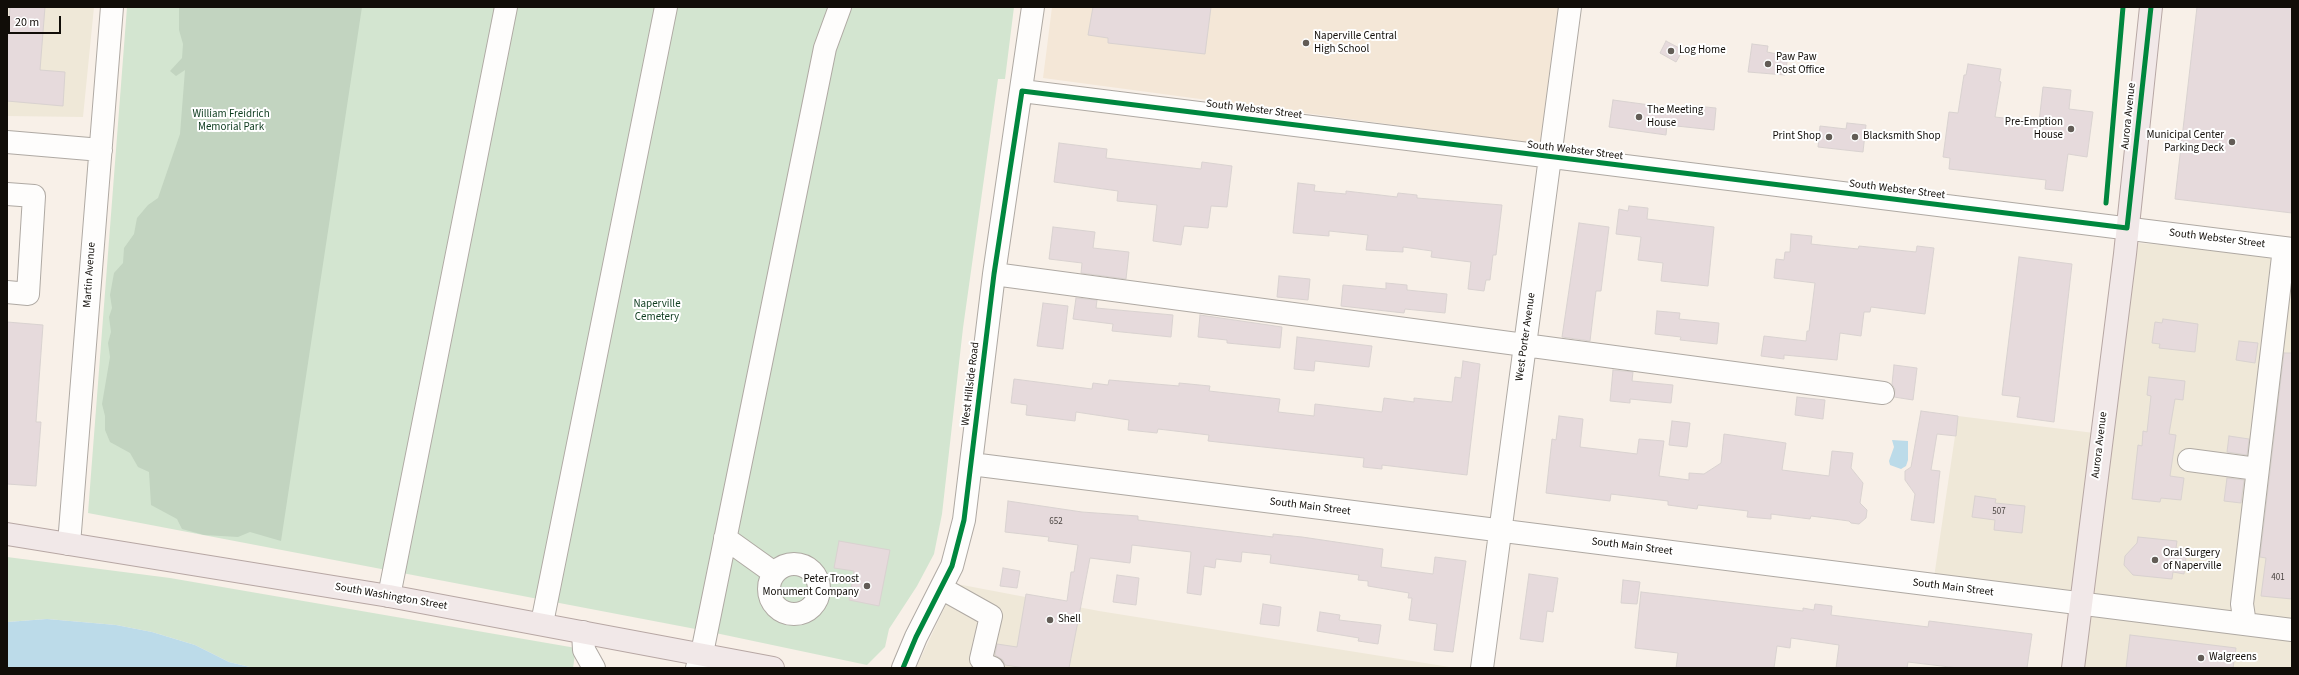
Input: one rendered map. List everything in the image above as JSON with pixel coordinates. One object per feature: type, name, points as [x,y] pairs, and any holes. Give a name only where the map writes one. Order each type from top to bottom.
[{"type":"main road","name":"Aurora Avenue","points":[[2072,668],[2127,228],[2151,7]]},
{"type":"main road","name":"South Washington Street","points":[[7,534],[389,596],[542,624],[583,632],[700,661],[773,668]]},
{"type":"street","name":"Martin Avenue","points":[[69,544],[112,7]]},
{"type":"street","points":[[389,596],[506,7]]},
{"type":"street","points":[[542,624],[666,7]]},
{"type":"street","name":"West Hillside Road","points":[[903,668],[916,637],[952,566],[964,520],[994,274],[1022,92],[1032,7]]},
{"type":"street","name":"West Porter Avenue","points":[[1482,668],[1570,7]]},
{"type":"street","points":[[700,661],[825,48],[837,8]]},
{"type":"street","name":"South Webster Street","points":[[1022,92],[2288,249]]},
{"type":"street","points":[[7,142],[101,150]]},
{"type":"street","points":[[7,194],[34,196],[28,294],[7,292]]},
{"type":"street","points":[[2245,624],[2242,604],[2257,469],[2288,249]]},
{"type":"street","points":[[994,274],[1883,393]]},
{"type":"street","points":[[2189,460],[2257,469]]},
{"type":"street","name":"South Main Street","points":[[971,464],[2292,630]]},
{"type":"street","points":[[726,538],[774,573]]},
{"type":"street","points":[[941,588],[991,616],[981,659],[986,665],[993,668]]},
{"type":"street","points":[[583,632],[584,650],[594,668]]},
{"type":"shaded area","points":[[7,7],[94,7],[83,117],[7,116]]},
{"type":"shaded area","name":"Naperville Central High School","points":[[1052,7],[1570,7],[1552,146],[1043,78]]},
{"type":"shaded area","points":[[2115,241],[2292,256],[2292,668],[2075,668],[2083,600],[1933,584],[1958,416],[2094,433]]},
{"type":"shaded area","points":[[957,581],[957,584],[1099,611],[1456,668],[916,668]]},
{"type":"green space","name":"Naperville Cemetery","points":[[127,7],[1014,7],[1005,79],[998,79],[963,328],[942,514],[934,554],[917,586],[889,629],[885,647],[867,665],[706,631],[88,513]]},
{"type":"green space","name":"William Freidrich Memorial Park","points":[[179,7],[362,7],[281,541],[250,532],[238,537],[204,535],[182,529],[177,519],[151,505],[149,472],[138,467],[130,453],[110,442],[105,430],[105,416],[102,404],[110,357],[108,343],[111,332],[109,317],[112,308],[110,295],[114,273],[123,263],[124,248],[134,234],[137,218],[148,205],[158,198],[180,134],[185,70],[176,76],[170,71],[182,58],[183,44],[179,30]]},
{"type":"green space","points":[[7,557],[170,578],[576,648],[573,668],[254,668],[229,662],[195,645],[152,632],[116,625],[47,619],[7,622]]},
{"type":"water","points":[[1892,440],[1908,441],[1908,460],[1906,466],[1901,469],[1890,465],[1889,461],[1894,447]]},
{"type":"water","points":[[47,619],[116,625],[152,632],[195,645],[229,662],[254,668],[7,668],[7,622]]},
{"type":"building","points":[[10,7],[45,7],[40,70],[65,72],[63,106],[7,101],[7,49]]},
{"type":"building","points":[[1093,7],[1211,7],[1205,54],[1108,43],[1108,38],[1088,35]]},
{"type":"building","name":"Municipal Center Parking Deck","points":[[2197,7],[2292,7],[2292,213],[2175,199]]},
{"type":"building","name":"Log Home","points":[[1666,41],[1683,50],[1676,62],[1660,53]]},
{"type":"building","name":"Paw Paw Post Office","points":[[1752,44],[1768,46],[1767,52],[1788,56],[1785,75],[1748,72]]},
{"type":"building","points":[[1968,64],[2001,69],[1999,81],[2001,82],[1995,117],[2039,122],[2043,87],[2071,90],[2069,109],[2093,112],[2087,157],[2068,154],[2063,191],[2045,189],[2046,180],[1949,169],[1950,158],[1943,157],[1949,112],[1958,113],[1964,75],[1966,75]]},
{"type":"building","name":"The Meeting House","points":[[1613,100],[1694,111],[1695,106],[1716,108],[1714,130],[1667,125],[1666,135],[1609,127]]},
{"type":"building","points":[[1847,123],[1866,125],[1863,152],[1818,147],[1820,126],[1846,129]]},
{"type":"building","points":[[1059,143],[1107,149],[1106,158],[1201,169],[1202,162],[1232,166],[1227,207],[1211,206],[1208,228],[1184,226],[1181,245],[1153,241],[1157,205],[1117,201],[1118,191],[1054,182]]},
{"type":"building","points":[[1298,183],[1315,185],[1314,191],[1346,194],[1346,191],[1397,197],[1398,193],[1417,195],[1417,198],[1502,205],[1496,255],[1493,255],[1490,280],[1486,280],[1484,291],[1468,289],[1471,262],[1431,257],[1432,251],[1403,247],[1403,252],[1366,250],[1368,235],[1329,231],[1329,236],[1293,233]]},
{"type":"building","points":[[1629,206],[1648,208],[1647,219],[1714,227],[1708,286],[1661,281],[1663,263],[1638,260],[1641,237],[1616,234],[1619,209],[1628,211]]},
{"type":"building","points":[[1579,223],[1609,227],[1601,291],[1596,291],[1590,341],[1562,337]]},
{"type":"building","points":[[1053,227],[1095,232],[1093,248],[1129,252],[1126,279],[1081,273],[1082,263],[1049,259]]},
{"type":"building","points":[[1791,234],[1812,236],[1811,244],[1858,249],[1859,246],[1916,252],[1917,246],[1934,248],[1925,314],[1871,307],[1870,312],[1864,312],[1861,336],[1840,333],[1837,360],[1784,355],[1784,359],[1761,356],[1764,336],[1806,341],[1807,331],[1809,331],[1815,283],[1774,278],[1776,259],[1784,260],[1785,252],[1790,252]]},
{"type":"building","points":[[2019,257],[2072,264],[2054,422],[2017,417],[2020,397],[2002,395]]},
{"type":"building","points":[[1279,276],[1310,279],[1308,300],[1277,297]]},
{"type":"building","points":[[1386,283],[1407,285],[1407,290],[1447,294],[1445,313],[1405,309],[1404,313],[1341,306],[1343,285],[1386,289]]},
{"type":"building","points":[[1076,298],[1097,300],[1096,308],[1173,315],[1171,337],[1112,331],[1113,324],[1073,319]]},
{"type":"building","points":[[1043,303],[1068,306],[1063,349],[1037,346]]},
{"type":"building","points":[[1657,311],[1680,313],[1679,319],[1719,323],[1717,344],[1680,340],[1681,337],[1655,334]]},
{"type":"building","points":[[1200,315],[1282,327],[1280,348],[1227,343],[1227,340],[1198,337]]},
{"type":"building","points":[[2163,319],[2198,324],[2195,352],[2159,348],[2160,344],[2152,343],[2155,322],[2162,323]]},
{"type":"building","points":[[7,322],[43,325],[36,422],[41,422],[36,486],[7,484]]},
{"type":"building","points":[[1297,337],[1372,346],[1369,367],[1315,361],[1314,371],[1294,369]]},
{"type":"building","points":[[2239,341],[2258,343],[2255,363],[2236,360]]},
{"type":"building","points":[[2284,353],[2292,353],[2292,599],[2261,596],[2266,558],[2260,557]]},
{"type":"building","points":[[1463,361],[1480,364],[1467,475],[1382,465],[1382,469],[1363,467],[1364,458],[1208,441],[1209,435],[1158,429],[1157,433],[1128,430],[1129,420],[1076,412],[1075,421],[1026,415],[1027,405],[1011,403],[1014,379],[1092,389],[1093,383],[1108,385],[1109,380],[1179,386],[1179,383],[1210,386],[1209,391],[1280,399],[1278,412],[1314,416],[1315,404],[1382,412],[1384,398],[1414,402],[1414,398],[1452,402],[1455,377],[1461,378]]},
{"type":"building","points":[[1894,365],[1917,368],[1913,400],[1894,397],[1895,389],[1892,384]]},
{"type":"building","points":[[1613,370],[1633,372],[1632,381],[1673,385],[1671,403],[1630,399],[1630,403],[1610,401]]},
{"type":"building","points":[[2149,377],[2185,381],[2183,400],[2175,399],[2169,434],[2176,435],[2170,476],[2184,478],[2181,500],[2161,498],[2160,502],[2132,499],[2138,445],[2142,446],[2143,431],[2147,432],[2151,396],[2147,395]]},
{"type":"building","points":[[1797,397],[1825,400],[1823,419],[1795,415]]},
{"type":"building","points":[[1921,411],[1958,416],[1956,436],[1937,434],[1931,470],[1940,471],[1934,523],[1911,520],[1915,494],[1905,480],[1905,471],[1911,467]]},
{"type":"building","points":[[1559,416],[1583,419],[1580,447],[1637,454],[1639,439],[1664,441],[1659,476],[1689,480],[1689,473],[1704,474],[1721,463],[1724,434],[1786,443],[1782,470],[1829,476],[1832,451],[1853,453],[1851,468],[1863,483],[1860,503],[1867,510],[1866,518],[1859,524],[1851,523],[1849,521],[1811,516],[1810,519],[1771,514],[1771,519],[1747,517],[1748,511],[1698,505],[1697,509],[1668,505],[1668,501],[1611,494],[1610,501],[1546,493],[1552,439],[1556,440]]},
{"type":"building","points":[[1672,421],[1690,423],[1687,447],[1669,445]]},
{"type":"building","points":[[2229,436],[2249,439],[2247,455],[2227,452]]},
{"type":"building","points":[[2227,478],[2244,480],[2241,503],[2224,501]]},
{"type":"building","points":[[1975,496],[1996,499],[1995,503],[2025,506],[2022,533],[1994,530],[1995,520],[1972,517]]},
{"type":"building","points":[[1008,501],[1082,512],[1138,516],[1138,520],[1273,537],[1273,534],[1302,537],[1383,549],[1381,567],[1433,574],[1435,557],[1466,561],[1453,652],[1434,650],[1437,624],[1409,620],[1412,598],[1408,598],[1409,593],[1368,586],[1368,581],[1358,580],[1359,575],[1270,563],[1271,555],[1242,552],[1241,562],[1216,559],[1215,568],[1204,566],[1201,595],[1187,593],[1191,552],[1132,545],[1130,563],[1090,558],[1069,668],[1025,668],[1005,665],[1003,660],[995,655],[997,644],[1017,647],[1026,594],[1067,601],[1071,572],[1074,572],[1078,545],[1048,541],[1049,537],[1005,532]]},
{"type":"building","name":"Oral Surgery of Naperville","points":[[2138,537],[2177,541],[2176,548],[2187,549],[2184,574],[2173,572],[2172,579],[2133,575],[2124,565],[2125,556],[2137,543]]},
{"type":"building","name":"Peter Troost Monument Company","points":[[839,541],[890,550],[879,606],[849,600],[854,571],[834,568]]},
{"type":"building","points":[[1003,568],[1020,571],[1017,588],[1000,586]]},
{"type":"building","points":[[1529,574],[1558,578],[1553,612],[1547,611],[1543,642],[1520,639]]},
{"type":"building","points":[[1117,575],[1139,578],[1136,605],[1113,602]]},
{"type":"building","points":[[1623,580],[1640,582],[1637,604],[1621,603]]},
{"type":"building","points":[[1641,592],[1803,611],[1803,608],[1814,610],[1815,604],[1832,606],[1831,615],[1928,627],[1929,621],[2032,634],[2027,668],[1958,668],[1908,662],[1907,668],[1836,668],[1839,645],[1791,638],[1790,648],[1777,646],[1774,668],[1676,668],[1678,653],[1635,648]]},
{"type":"building","points":[[1263,604],[1281,607],[1279,626],[1260,624]]},
{"type":"building","points":[[1320,612],[1340,615],[1339,620],[1381,625],[1378,644],[1358,641],[1359,638],[1317,631]]},
{"type":"building","points":[[2130,635],[2236,648],[2233,668],[2126,668]]},
{"type":"cycle path","points":[[2106,203],[2123,7]]},
{"type":"cycle path","points":[[903,668],[916,637],[952,566],[964,520],[994,274],[1022,91],[2127,228],[2151,7]]},
{"type":"place","name":"Naperville Central High School","points":[[1306,43]]},
{"type":"place","name":"Log Home","points":[[1671,51]]},
{"type":"place","name":"Paw Paw Post Office","points":[[1768,64]]},
{"type":"place","name":"The Meeting House","points":[[1639,117]]},
{"type":"place","name":"Pre-Emption House","points":[[2071,129]]},
{"type":"place","name":"Print Shop","points":[[1829,137]]},
{"type":"place","name":"Blacksmith Shop","points":[[1855,137]]},
{"type":"place","name":"Municipal Center Parking Deck","points":[[2232,142]]},
{"type":"place","name":"Oral Surgery of Naperville","points":[[2155,560]]},
{"type":"place","name":"Peter Troost Monument Company","points":[[867,586]]},
{"type":"place","name":"Shell","points":[[1050,620]]},
{"type":"place","name":"Walgreens","points":[[2201,658]]}]
